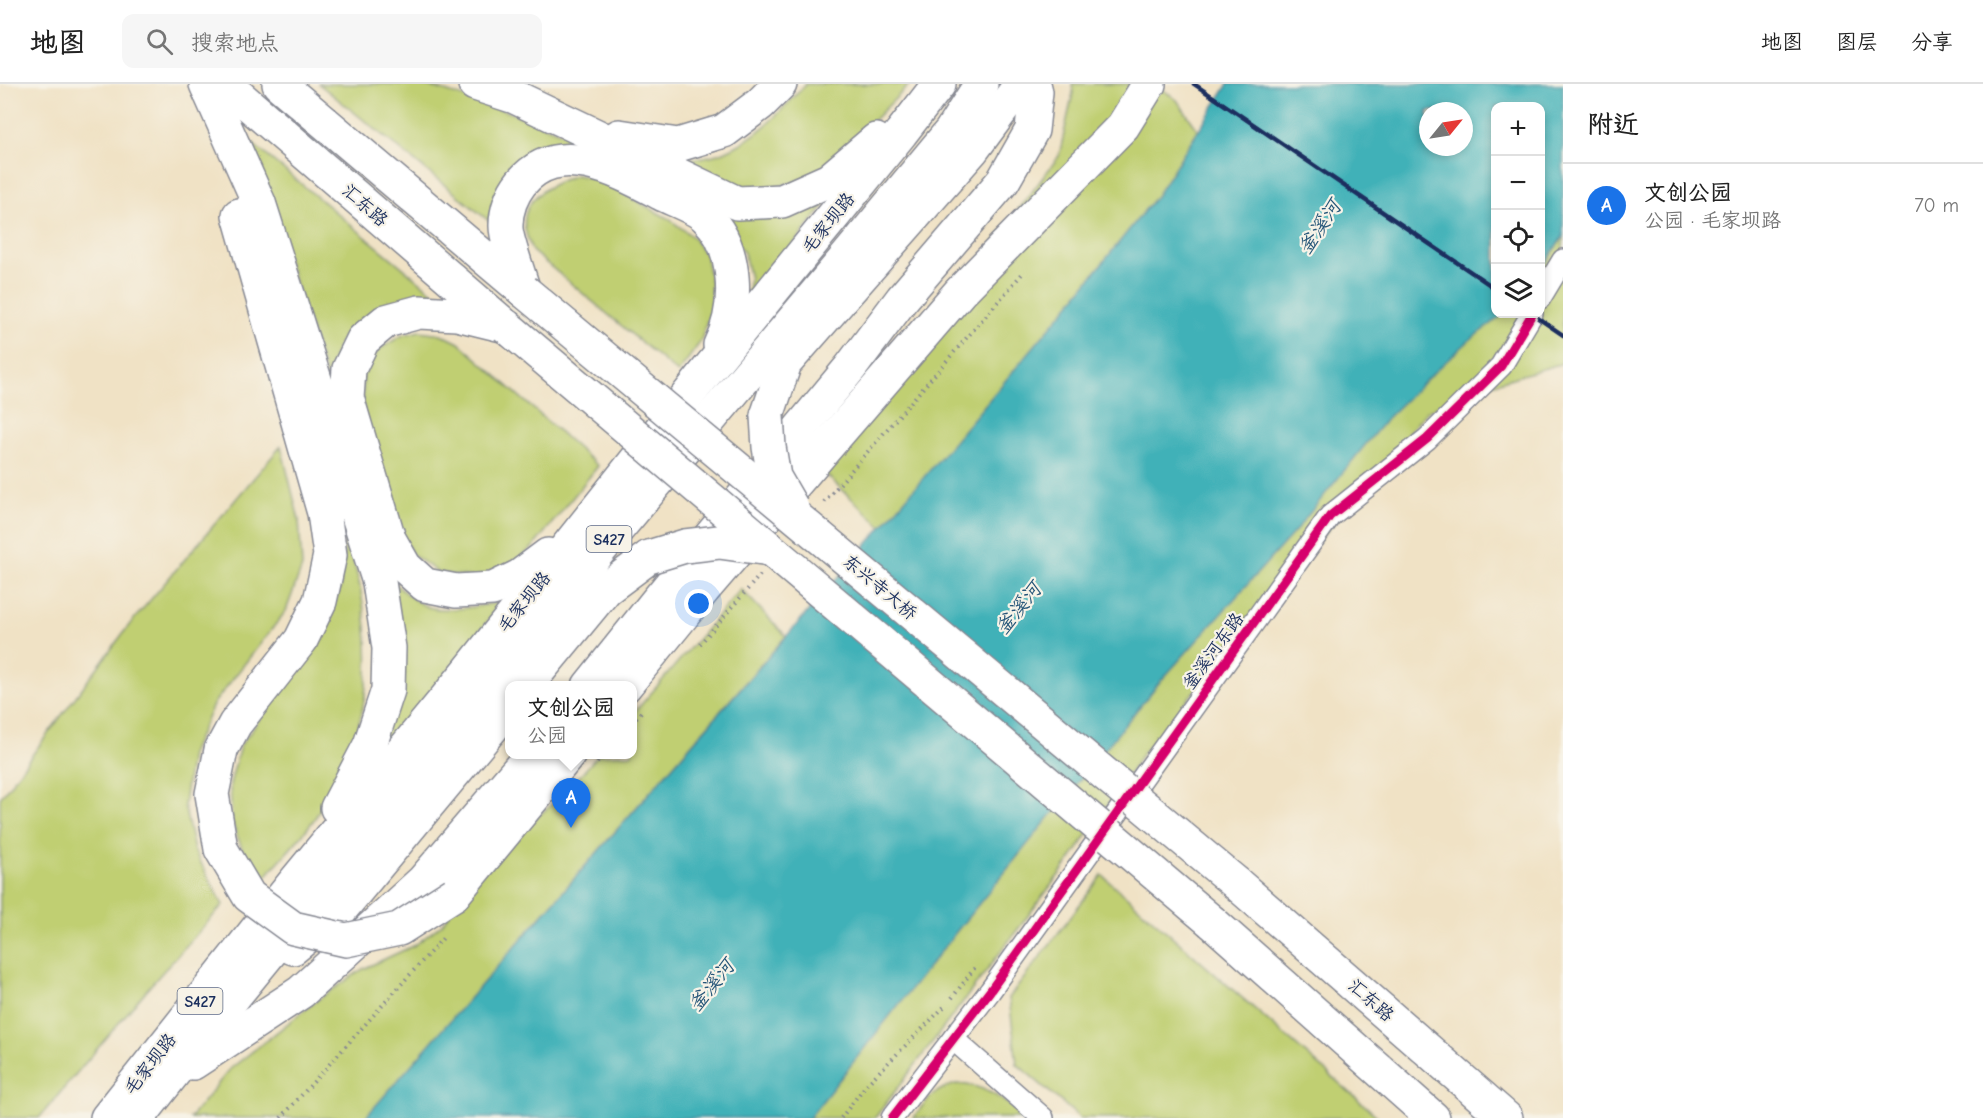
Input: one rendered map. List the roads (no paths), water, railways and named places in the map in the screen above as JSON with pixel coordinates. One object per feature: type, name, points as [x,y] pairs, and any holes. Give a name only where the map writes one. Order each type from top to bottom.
[{"type":"main road","points":[[191,84],[240,216],[324,513],[330,555],[320,602],[301,640],[235,724],[220,750],[212,794],[221,849],[249,897],[293,928],[346,940],[399,929],[454,894],[565,759]]},
{"type":"main road","points":[[206,84],[259,203],[379,582],[389,648],[388,690],[370,745],[293,884]]},
{"type":"main road","name":"汇东路","points":[[225,84],[506,326]]},
{"type":"main road","name":"汇东路","points":[[279,84],[524,291]]},
{"type":"main road","points":[[475,84],[515,98],[737,203],[782,201],[829,180],[883,134],[928,84]]},
{"type":"main road","points":[[587,132],[678,145],[724,131],[760,104],[780,84]]},
{"type":"main road","name":"毛家坝路","points":[[107,1118],[939,84]]},
{"type":"main road","name":"S427","points":[[236,994],[599,551],[951,131],[981,84]]},
{"type":"main road","points":[[810,512],[774,477],[766,416],[785,363],[973,149],[1021,84]]},
{"type":"main road","points":[[593,681],[850,368],[902,299],[1003,181],[1032,130],[1036,92],[1034,84]]},
{"type":"main road","points":[[637,694],[704,589],[960,292],[1123,126],[1149,84]]},
{"type":"main road","points":[[524,291],[506,226],[512,193],[531,171],[553,162],[582,161],[615,170],[705,216],[720,236],[732,272],[732,310],[726,333],[708,370]]},
{"type":"main road","name":"东兴寺大桥","points":[[524,291],[810,512],[1236,883]]},
{"type":"main road","points":[[583,528],[520,576],[493,589],[456,591],[425,585],[405,567],[389,539],[347,398],[349,369],[363,340],[386,321],[419,312],[457,314],[506,326],[768,558],[1212,922],[1433,1118]]},
{"type":"main road","points":[[530,681],[606,589],[649,557],[685,546],[719,542],[768,558]]},
{"type":"main road","points":[[236,994],[342,908],[505,712]]},
{"type":"main road","points":[[169,1078],[301,992],[423,880],[528,759]]},
{"type":"main road","name":"汇东路","points":[[1236,883],[1506,1118]]},
{"type":"main road","name":"毛家坝路","points":[[138,1118],[236,994]]},
{"type":"street","points":[[1545,290],[1563,260]]},
{"type":"street","name":"釜溪河东路","points":[[892,1118],[990,991],[1330,516],[1427,439],[1501,366],[1530,318]]},
{"type":"street","points":[[953,1039],[1043,1118]]},
{"type":"water","name":"釜溪河","points":[[1228,84],[1563,84],[1563,236],[1545,264],[1545,102],[1491,102],[1491,318],[1499,318],[1471,339],[1387,418],[1296,530],[1158,684],[960,927],[809,1118],[365,1118],[882,527],[1069,305],[1157,195]]},
{"type":"railway","points":[[1194,84],[1491,286]]},
{"type":"railway","points":[[1538,318],[1563,335]]},
{"type":"place","name":"文创公园","points":[[571,828]]}]
